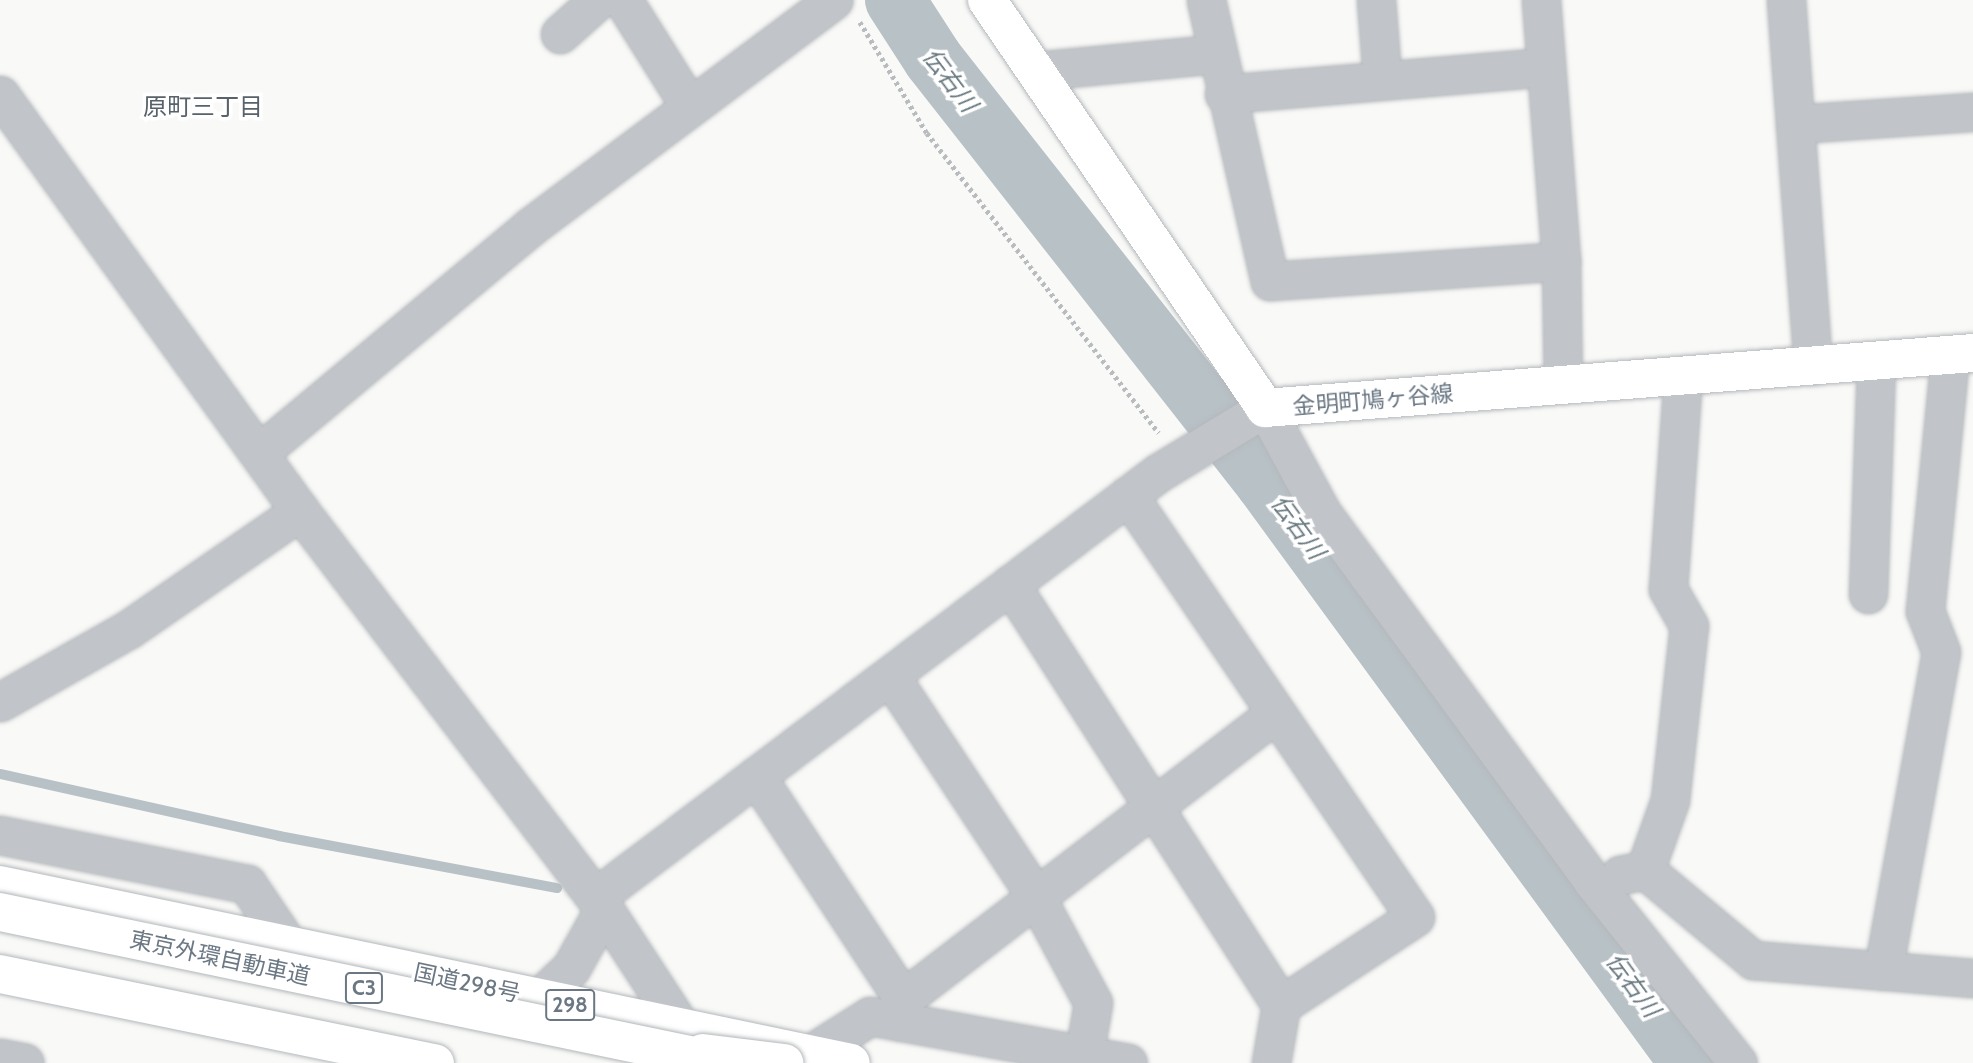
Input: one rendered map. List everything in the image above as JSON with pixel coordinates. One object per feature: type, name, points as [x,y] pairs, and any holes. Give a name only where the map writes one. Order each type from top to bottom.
[{"type":"main road","name":"金明町鳩ヶ谷線","points":[[987,0],[1265,408],[1961,354]]},
{"type":"main road","name":"国道298号","points":[[0,885],[539,998],[668,1039]]},
{"type":"main road","name":"東京外環自動車道","points":[[0,912],[668,1039],[728,1063]]},
{"type":"main road","points":[[18,978],[330,1063]]},
{"type":"main road","points":[[18,978],[435,1063]]},
{"type":"main road","points":[[0,997],[324,1063]]},
{"type":"main road","points":[[668,1039],[797,1059],[851,1063]]},
{"type":"street","points":[[560,34],[598,0]]},
{"type":"street","points":[[623,0],[690,107]]},
{"type":"street","points":[[1206,0],[1224,94],[1270,281],[1561,261]]},
{"type":"street","points":[[1376,0],[1382,77]]},
{"type":"street","points":[[1541,0],[1561,261],[1563,384]]},
{"type":"street","points":[[1786,0],[1813,366]]},
{"type":"street","points":[[258,453],[530,227],[690,107],[845,4]]},
{"type":"street","points":[[1035,71],[1215,54]]},
{"type":"street","points":[[1224,94],[1382,77],[1546,67]]},
{"type":"street","points":[[0,95],[300,511],[600,903],[668,1039],[703,1063]]},
{"type":"street","points":[[1795,124],[1973,112]]},
{"type":"street","points":[[1883,971],[1941,652],[1926,611],[1961,354]]},
{"type":"street","points":[[1868,594],[1876,362]]},
{"type":"street","points":[[1645,870],[1670,800],[1689,626],[1668,589],[1684,375]]},
{"type":"street","points":[[539,998],[571,968],[600,903],[756,776],[1128,495],[1180,458],[1265,408],[1322,513],[1592,881],[1738,1063]]},
{"type":"street","points":[[1128,495],[1415,917],[1280,1005]]},
{"type":"street","points":[[0,702],[129,629],[300,511]]},
{"type":"street","points":[[1010,584],[1280,1005],[1271,1063]]},
{"type":"street","points":[[890,676],[1036,897],[1093,1003],[1084,1055]]},
{"type":"street","points":[[901,1011],[1036,897],[1275,714]]},
{"type":"street","points":[[756,776],[901,1011]]},
{"type":"street","points":[[0,835],[247,884],[289,946]]},
{"type":"street","points":[[1592,881],[1645,870]]},
{"type":"street","points":[[1645,870],[1753,960],[1973,978]]},
{"type":"street","points":[[797,1059],[870,1016],[901,1011],[1128,1063]]},
{"type":"street","points":[[0,1058],[25,1063]]},
{"type":"path","points":[[845,4],[927,133],[1180,458]]},
{"type":"waterway","name":"伝右川","points":[[895,0],[933,59],[1265,482],[1690,1063]]},
{"type":"waterway","points":[[0,774],[279,836],[557,888]]},
{"type":"district","name":"原町三丁目","points":[[203,107]]}]
